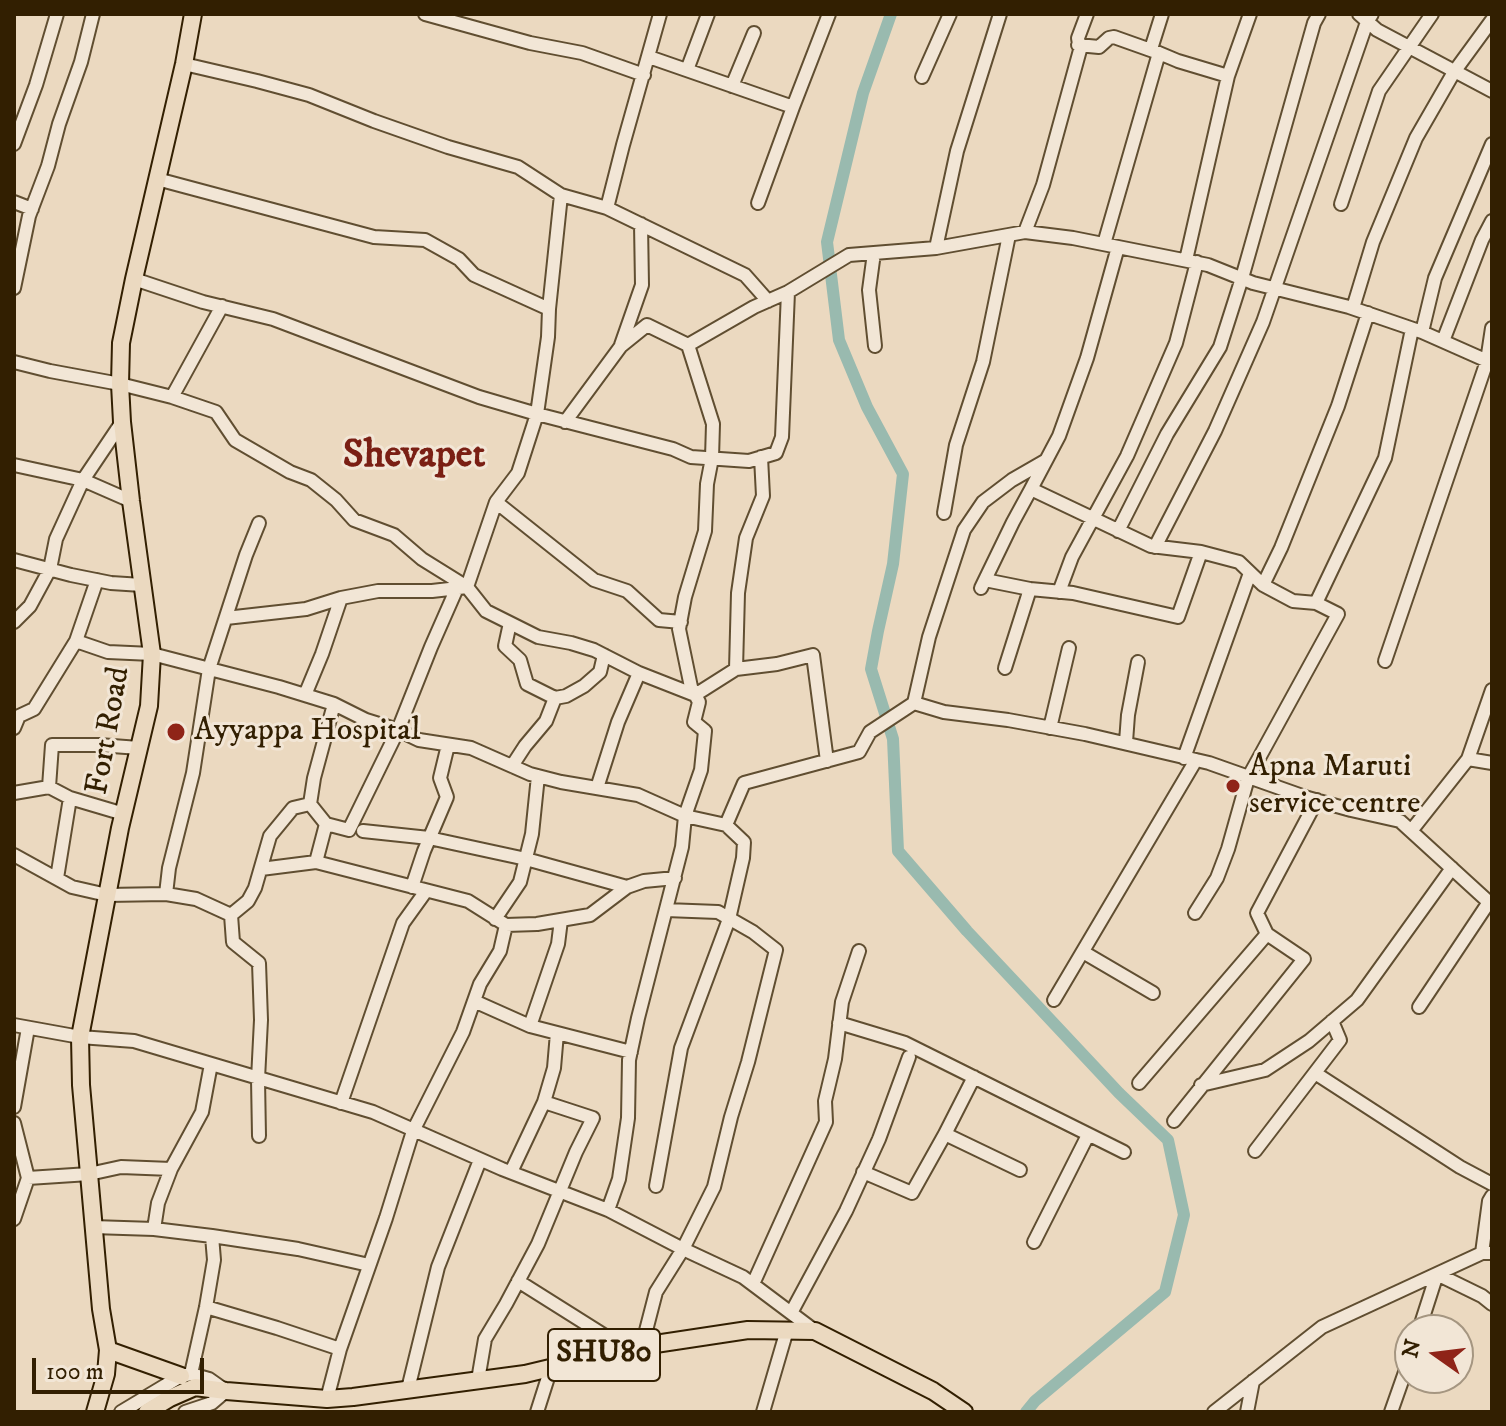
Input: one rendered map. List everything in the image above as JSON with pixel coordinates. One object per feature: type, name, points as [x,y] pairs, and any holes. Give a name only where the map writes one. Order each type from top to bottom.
[{"type":"main road","name":"Fort Road","points":[[95,1412],[106,1374],[108,1350],[93,1227],[80,1037],[107,895],[149,706],[152,654],[122,422],[121,343],[193,14]]},
{"type":"main road","name":"SHU80","points":[[147,1412],[191,1383],[226,1391],[327,1399],[353,1405],[408,1389],[525,1374],[634,1347],[748,1330],[815,1331],[933,1391],[964,1412]]},
{"type":"main road","points":[[108,1350],[191,1383]]},
{"type":"main road","name":"SHU80","points":[[165,1412],[191,1383]]},
{"type":"street","points":[[14,144],[57,14]]},
{"type":"street","points":[[14,288],[32,209],[81,62],[93,14]]},
{"type":"street","points":[[425,14],[530,43],[582,53],[644,75]]},
{"type":"street","points":[[607,208],[660,14]]},
{"type":"street","points":[[687,70],[708,14]]},
{"type":"street","points":[[758,203],[829,14]]},
{"type":"street","points":[[922,77],[950,14]]},
{"type":"street","points":[[936,248],[957,151],[1000,14]]},
{"type":"street","points":[[1025,232],[1043,185],[1080,50],[1078,38],[1087,14]]},
{"type":"street","points":[[1104,244],[1162,14]]},
{"type":"street","points":[[1059,592],[1072,557],[1127,456],[1176,343],[1228,76],[1250,14]]},
{"type":"street","points":[[1118,531],[1167,434],[1220,347],[1319,14]]},
{"type":"street","points":[[1341,204],[1379,91],[1432,14]]},
{"type":"street","points":[[1366,17],[1377,30],[1492,91]]},
{"type":"street","points":[[1155,547],[1215,431],[1276,288],[1366,17]]},
{"type":"street","points":[[1353,308],[1373,242],[1416,138],[1454,72],[1492,20]]},
{"type":"street","points":[[732,86],[754,33]]},
{"type":"street","points":[[1078,45],[1099,47],[1114,37],[1228,76]]},
{"type":"street","points":[[649,57],[793,107]]},
{"type":"street","points":[[184,64],[309,95],[448,147],[518,167],[561,195],[607,208],[745,275],[768,301]]},
{"type":"street","points":[[1316,603],[1385,458],[1417,330],[1435,278],[1492,144]]},
{"type":"street","points":[[157,179],[374,237],[425,240],[459,259],[474,275],[549,309]]},
{"type":"street","points":[[334,704],[310,804],[326,824],[349,830],[398,730],[431,647],[462,588],[496,502],[518,473],[537,414],[548,337],[561,195]]},
{"type":"street","points":[[14,202],[32,209]]},
{"type":"street","points":[[1443,341],[1492,221]]},
{"type":"street","points":[[621,346],[642,285],[641,224]]},
{"type":"street","points":[[688,345],[754,307],[788,292],[849,255],[936,248],[1025,232],[1073,238],[1208,265],[1242,278],[1368,313],[1417,330],[1489,362]]},
{"type":"street","points":[[944,513],[956,445],[983,362],[1009,235]]},
{"type":"street","points":[[1118,247],[1087,358],[1059,436],[983,584],[1059,592],[1178,617],[1201,552]]},
{"type":"street","points":[[874,253],[869,290],[875,346]]},
{"type":"street","points":[[134,279],[273,319],[479,397],[673,449],[691,457],[749,461],[776,453],[782,437],[788,292]]},
{"type":"street","points":[[172,397],[222,306]]},
{"type":"street","points":[[1263,585],[1338,406],[1368,313]]},
{"type":"street","points":[[565,422],[621,346],[647,325],[688,345],[713,424],[705,531],[685,597],[679,629],[691,687],[699,702],[694,722],[705,731],[701,770],[685,816],[675,878],[629,1060],[628,1118],[619,1179],[608,1210]]},
{"type":"street","points":[[1385,661],[1489,362],[1492,328]]},
{"type":"street","points":[[14,362],[120,384],[216,412],[235,440],[290,472],[311,480],[354,520],[394,535],[462,588],[486,611],[538,637],[571,643],[604,655],[695,695]]},
{"type":"street","points":[[14,622],[30,606],[50,569],[56,539],[83,480],[122,422]]},
{"type":"street","points":[[736,669],[738,593],[746,538],[763,496],[761,457]]},
{"type":"street","points":[[726,825],[744,783],[859,752],[870,732],[914,703],[929,637],[964,530],[983,502],[1012,480],[1047,460]]},
{"type":"street","points":[[14,465],[83,480],[131,501]]},
{"type":"street","points":[[1031,489],[1155,547],[1201,552],[1239,562],[1263,585],[1293,601],[1316,603],[1338,614],[1248,778],[1217,878],[1195,913]]},
{"type":"street","points":[[496,502],[594,580],[627,591],[659,620],[681,622]]},
{"type":"street","points":[[166,894],[169,868],[193,773],[209,669],[259,523]]},
{"type":"street","points":[[14,560],[97,580],[142,585]]},
{"type":"street","points":[[1054,1000],[1190,759],[1250,573]]},
{"type":"street","points":[[16,720],[34,709],[76,641],[97,580]]},
{"type":"street","points":[[226,618],[306,609],[378,591],[462,588]]},
{"type":"street","points":[[1005,668],[1030,589]]},
{"type":"street","points":[[305,695],[341,598]]},
{"type":"street","points":[[510,623],[505,646],[520,660],[527,684],[555,698],[584,686],[600,672],[604,655]]},
{"type":"street","points":[[76,641],[108,652],[152,654],[305,695],[419,740],[471,748],[538,776],[638,795],[685,816],[726,825],[744,842],[743,858],[729,919],[681,1048],[656,1186]]},
{"type":"street","points":[[1050,728],[1069,648]]},
{"type":"street","points":[[695,695],[736,669],[777,664],[813,655],[827,761]]},
{"type":"street","points":[[1126,742],[1138,662]]},
{"type":"street","points":[[597,788],[618,722],[639,673]]},
{"type":"street","points":[[1411,831],[1468,759],[1492,690]]},
{"type":"street","points":[[512,766],[546,721],[555,698]]},
{"type":"street","points":[[914,703],[944,712],[1008,720],[1126,742],[1351,810],[1400,821],[1490,904],[1419,1007]]},
{"type":"street","points":[[49,787],[52,745],[139,748]]},
{"type":"street","points":[[412,887],[447,797],[440,778],[448,745]]},
{"type":"street","points":[[1468,759],[1492,763]]},
{"type":"street","points":[[327,1399],[340,1349],[413,1131],[463,1032],[480,984],[500,951],[501,922],[520,882],[532,834],[538,776]]},
{"type":"street","points":[[14,793],[49,787],[70,798],[124,814]]},
{"type":"street","points":[[57,878],[70,798]]},
{"type":"street","points":[[1174,1121],[1304,959],[1267,934],[1257,913],[1317,800]]},
{"type":"street","points":[[231,915],[248,901],[255,888],[270,836],[293,808],[310,804]]},
{"type":"street","points":[[316,862],[326,824]]},
{"type":"street","points":[[363,831],[429,838],[526,859],[627,887]]},
{"type":"street","points":[[14,855],[72,887],[107,895],[166,894],[196,899],[231,915]]},
{"type":"street","points":[[261,869],[316,862],[468,901],[501,922],[537,924],[590,915],[627,887],[644,881],[675,878]]},
{"type":"street","points":[[1201,1085],[1265,1070],[1309,1041],[1357,1000],[1452,868]]},
{"type":"street","points":[[341,1103],[403,923],[426,891]]},
{"type":"street","points":[[518,1281],[634,1347],[656,1292],[683,1249],[714,1187],[776,950],[753,932],[718,912],[666,910]]},
{"type":"street","points":[[231,915],[233,942],[259,963],[259,1136]]},
{"type":"street","points":[[530,1026],[558,944],[561,920]]},
{"type":"street","points":[[1139,1083],[1267,934]]},
{"type":"street","points":[[753,1284],[826,1122],[825,1101],[835,1059],[842,1002],[859,951]]},
{"type":"street","points":[[1083,952],[1153,993]]},
{"type":"street","points":[[474,1001],[530,1026],[631,1052]]},
{"type":"street","points":[[1255,1151],[1340,1040],[1332,1021]]},
{"type":"street","points":[[839,1023],[905,1043],[1124,1152]]},
{"type":"street","points":[[14,1025],[80,1037],[134,1041],[373,1112],[480,1160],[608,1210],[743,1277],[815,1331]]},
{"type":"street","points":[[14,1103],[28,1028]]},
{"type":"street","points":[[511,1172],[544,1102],[554,1068],[557,1033]]},
{"type":"street","points":[[791,1313],[846,1211],[879,1139],[909,1057]]},
{"type":"street","points":[[154,1229],[158,1203],[171,1169],[202,1112],[211,1064]]},
{"type":"street","points":[[1315,1073],[1460,1167],[1492,1184]]},
{"type":"street","points":[[863,1172],[912,1193],[974,1077]]},
{"type":"street","points":[[478,1380],[485,1339],[538,1244],[593,1118],[544,1102]]},
{"type":"street","points":[[14,1123],[28,1178],[14,1219]]},
{"type":"street","points":[[945,1134],[1020,1170]]},
{"type":"street","points":[[1034,1242],[1088,1135]]},
{"type":"street","points":[[408,1389],[438,1267],[480,1160]]},
{"type":"street","points":[[28,1178],[89,1174],[121,1167],[171,1169]]},
{"type":"street","points":[[1214,1412],[1322,1327],[1487,1253],[1489,1201],[1492,1196]]},
{"type":"street","points":[[93,1227],[154,1229],[212,1236],[298,1249],[369,1265]]},
{"type":"street","points":[[191,1383],[214,1260],[212,1236]]},
{"type":"street","points":[[1437,1274],[1492,1304]]},
{"type":"street","points":[[1424,1314],[1437,1274]]},
{"type":"street","points":[[206,1307],[340,1349]]},
{"type":"street","points":[[763,1412],[787,1330]]},
{"type":"street","points":[[537,1412],[551,1368]]},
{"type":"street","points":[[121,1412],[191,1383],[209,1379],[226,1391],[212,1403],[185,1412]]},
{"type":"street","points":[[1247,1412],[1253,1381]]},
{"type":"waterway","points":[[891,14],[863,93],[827,242],[839,340],[867,407],[903,474],[893,564],[871,669],[893,739],[898,851],[967,931],[1119,1093],[1168,1140],[1184,1215],[1165,1292],[1035,1401],[1026,1412]]},
{"type":"place","name":"Ayyappa Hospital","points":[[176,732]]},
{"type":"place","name":"Apna Maruti service centre","points":[[1233,786]]},
{"type":"district","name":"Shevapet","points":[[414,458]]}]
